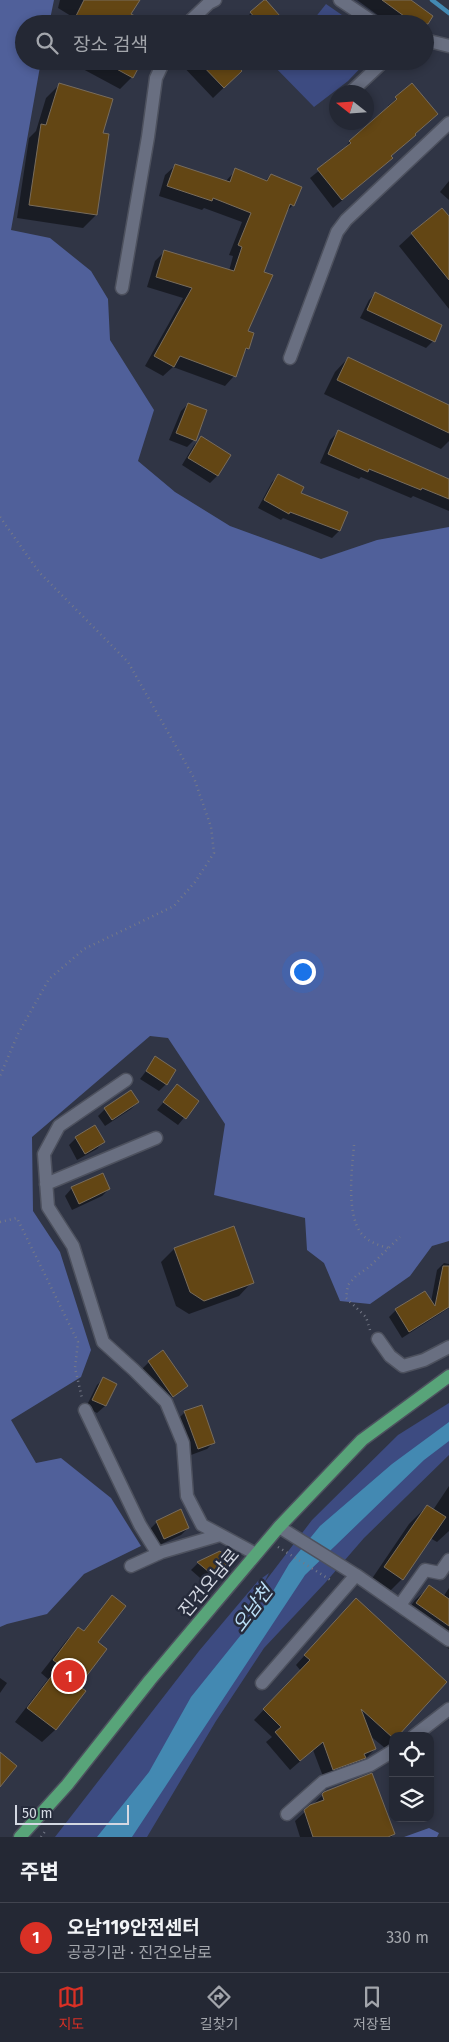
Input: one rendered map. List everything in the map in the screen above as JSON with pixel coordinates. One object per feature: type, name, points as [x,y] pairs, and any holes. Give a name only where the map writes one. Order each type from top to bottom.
[{"type":"main road","name":"진건오남로","points":[[20,1837],[67,1785],[150,1680],[279,1527],[362,1440],[449,1376]]},
{"type":"street","points":[[196,15],[215,0]]},
{"type":"street","points":[[340,0],[362,15]]},
{"type":"street","points":[[434,42],[449,46]]},
{"type":"street","points":[[122,288],[148,137],[156,78],[160,70]]},
{"type":"street","points":[[358,85],[374,70]]},
{"type":"street","points":[[290,358],[337,232],[346,220],[449,123]]},
{"type":"street","points":[[126,1080],[59,1126],[44,1154],[48,1207],[73,1246],[103,1342],[166,1402],[183,1443],[187,1496],[202,1525],[256,1554]]},
{"type":"street","points":[[46,1184],[156,1138]]},
{"type":"street","points":[[378,1339],[390,1356],[403,1366],[424,1360],[449,1347]]},
{"type":"street","points":[[85,1410],[140,1525],[158,1554]]},
{"type":"street","points":[[279,1527],[356,1575],[449,1640]]},
{"type":"street","points":[[131,1566],[158,1554],[220,1535]]},
{"type":"street","points":[[400,1605],[425,1570],[440,1573],[449,1560]]},
{"type":"street","points":[[262,1683],[356,1575]]},
{"type":"street","points":[[419,1732],[449,1709]]},
{"type":"street","points":[[286,1814],[323,1782],[370,1765],[389,1753]]},
{"type":"path","points":[[0,517],[39,572],[128,662],[194,778],[211,826],[214,853],[195,882],[174,906],[84,949],[49,979],[18,1034],[0,1076]]},
{"type":"path","points":[[354,1145],[352,1174],[353,1212],[361,1232],[373,1243],[388,1248]]},
{"type":"path","points":[[0,1222],[17,1218],[78,1342],[75,1368],[85,1410]]},
{"type":"path","points":[[378,1339],[370,1330],[366,1317],[346,1298],[348,1285],[400,1237]]},
{"type":"path","points":[[283,1550],[344,1589]]},
{"type":"shaded area","points":[[0,0],[54,0],[51,15],[15,15],[15,70],[39,70],[11,230],[50,238],[91,271],[108,299],[110,340],[154,410],[138,461],[175,492],[230,526],[321,559],[377,540],[449,527],[449,1241],[432,1246],[410,1276],[370,1304],[340,1301],[324,1263],[307,1250],[305,1218],[214,1195],[225,1124],[168,1038],[150,1036],[32,1137],[33,1211],[60,1252],[91,1350],[81,1377],[11,1420],[36,1463],[61,1458],[111,1498],[141,1546],[84,1574],[47,1614],[0,1627]]},
{"type":"shaded area","points":[[326,4],[342,15],[317,15]]},
{"type":"shaded area","points":[[278,70],[358,70],[343,85],[329,85],[329,96],[314,107]]},
{"type":"shaded area","points":[[449,1403],[449,1455],[364,1538],[264,1648],[216,1721],[147,1837],[55,1837],[199,1651],[258,1581],[269,1573],[264,1583],[312,1520],[398,1435]]},
{"type":"shaded area","points":[[449,1422],[449,1441],[424,1460],[305,1575],[132,1837],[97,1837],[149,1772],[191,1697],[265,1605],[289,1564],[320,1526],[392,1464]]},
{"type":"shaded area","points":[[429,1828],[439,1833],[437,1837],[404,1837]]},
{"type":"building","points":[[84,0],[140,0],[131,14],[133,15],[76,15]]},
{"type":"building","points":[[266,0],[279,15],[252,15],[250,12]]},
{"type":"building","points":[[382,0],[411,0],[432,15],[403,15]]},
{"type":"building","points":[[118,70],[137,70],[133,78]]},
{"type":"building","points":[[207,70],[241,70],[224,88]]},
{"type":"building","points":[[59,83],[113,99],[103,133],[109,134],[97,215],[29,205],[41,124],[46,125]]},
{"type":"building","points":[[412,83],[438,114],[391,156],[393,158],[342,200],[317,169],[351,143],[349,141],[362,130],[374,130],[374,119],[397,99],[395,97]]},
{"type":"building","points":[[175,164],[230,182],[235,168],[267,181],[271,174],[302,187],[294,206],[290,204],[264,272],[273,275],[248,331],[254,333],[249,349],[246,348],[236,377],[180,356],[174,367],[154,356],[192,288],[156,277],[164,250],[234,271],[242,247],[238,245],[251,213],[213,198],[212,201],[167,186]]},
{"type":"building","points":[[442,208],[449,216],[449,280],[411,233]]},
{"type":"building","points":[[375,292],[442,325],[435,342],[367,310]]},
{"type":"building","points":[[348,357],[449,405],[449,433],[337,380]]},
{"type":"building","points":[[188,403],[207,410],[196,441],[176,433]]},
{"type":"building","points":[[338,430],[449,479],[449,499],[369,469],[368,472],[328,454]]},
{"type":"building","points":[[201,436],[231,455],[218,476],[188,458]]},
{"type":"building","points":[[278,474],[304,487],[301,493],[348,512],[340,531],[290,512],[289,514],[264,500]]},
{"type":"building","points":[[155,1056],[176,1070],[167,1085],[146,1071]]},
{"type":"building","points":[[177,1084],[199,1101],[186,1119],[163,1102]]},
{"type":"building","points":[[131,1090],[139,1102],[112,1120],[104,1108]]},
{"type":"building","points":[[95,1125],[105,1142],[85,1154],[75,1137]]},
{"type":"building","points":[[103,1173],[110,1189],[79,1204],[71,1187]]},
{"type":"building","points":[[234,1226],[254,1283],[204,1301],[190,1292],[174,1248]]},
{"type":"building","points":[[443,1266],[449,1266],[449,1307],[409,1332],[395,1309],[425,1291],[435,1306]]},
{"type":"building","points":[[163,1350],[188,1386],[173,1397],[148,1361]]},
{"type":"building","points":[[103,1377],[117,1384],[106,1406],[92,1400]]},
{"type":"building","points":[[202,1405],[215,1443],[198,1449],[184,1411]]},
{"type":"building","points":[[427,1505],[446,1517],[403,1580],[384,1567]]},
{"type":"building","points":[[181,1509],[189,1528],[164,1539],[156,1521]]},
{"type":"building","points":[[220,1551],[230,1560],[215,1577],[197,1562]]},
{"type":"building","points":[[429,1585],[449,1599],[449,1626],[416,1603]]},
{"type":"building","points":[[112,1595],[126,1606],[98,1642],[107,1649],[79,1686],[86,1691],[56,1730],[27,1708],[60,1665],[53,1660],[78,1627],[84,1631]]},
{"type":"building","points":[[356,1598],[447,1682],[402,1732],[389,1732],[389,1734],[361,1709],[376,1749],[364,1754],[366,1758],[333,1770],[323,1742],[300,1761],[275,1732],[281,1727],[263,1709],[310,1660],[304,1655]]},
{"type":"building","points":[[0,1752],[17,1766],[0,1787]]},
{"type":"building","points":[[372,1773],[395,1834],[388,1837],[313,1837],[304,1810],[310,1805],[324,1800],[322,1794]]},
{"type":"waterway","points":[[432,0],[449,13]]},
{"type":"place","name":"오남119안전센터","points":[[69,1676]]},
{"type":"water label","name":"오남천","points":[[252,1608]]}]
